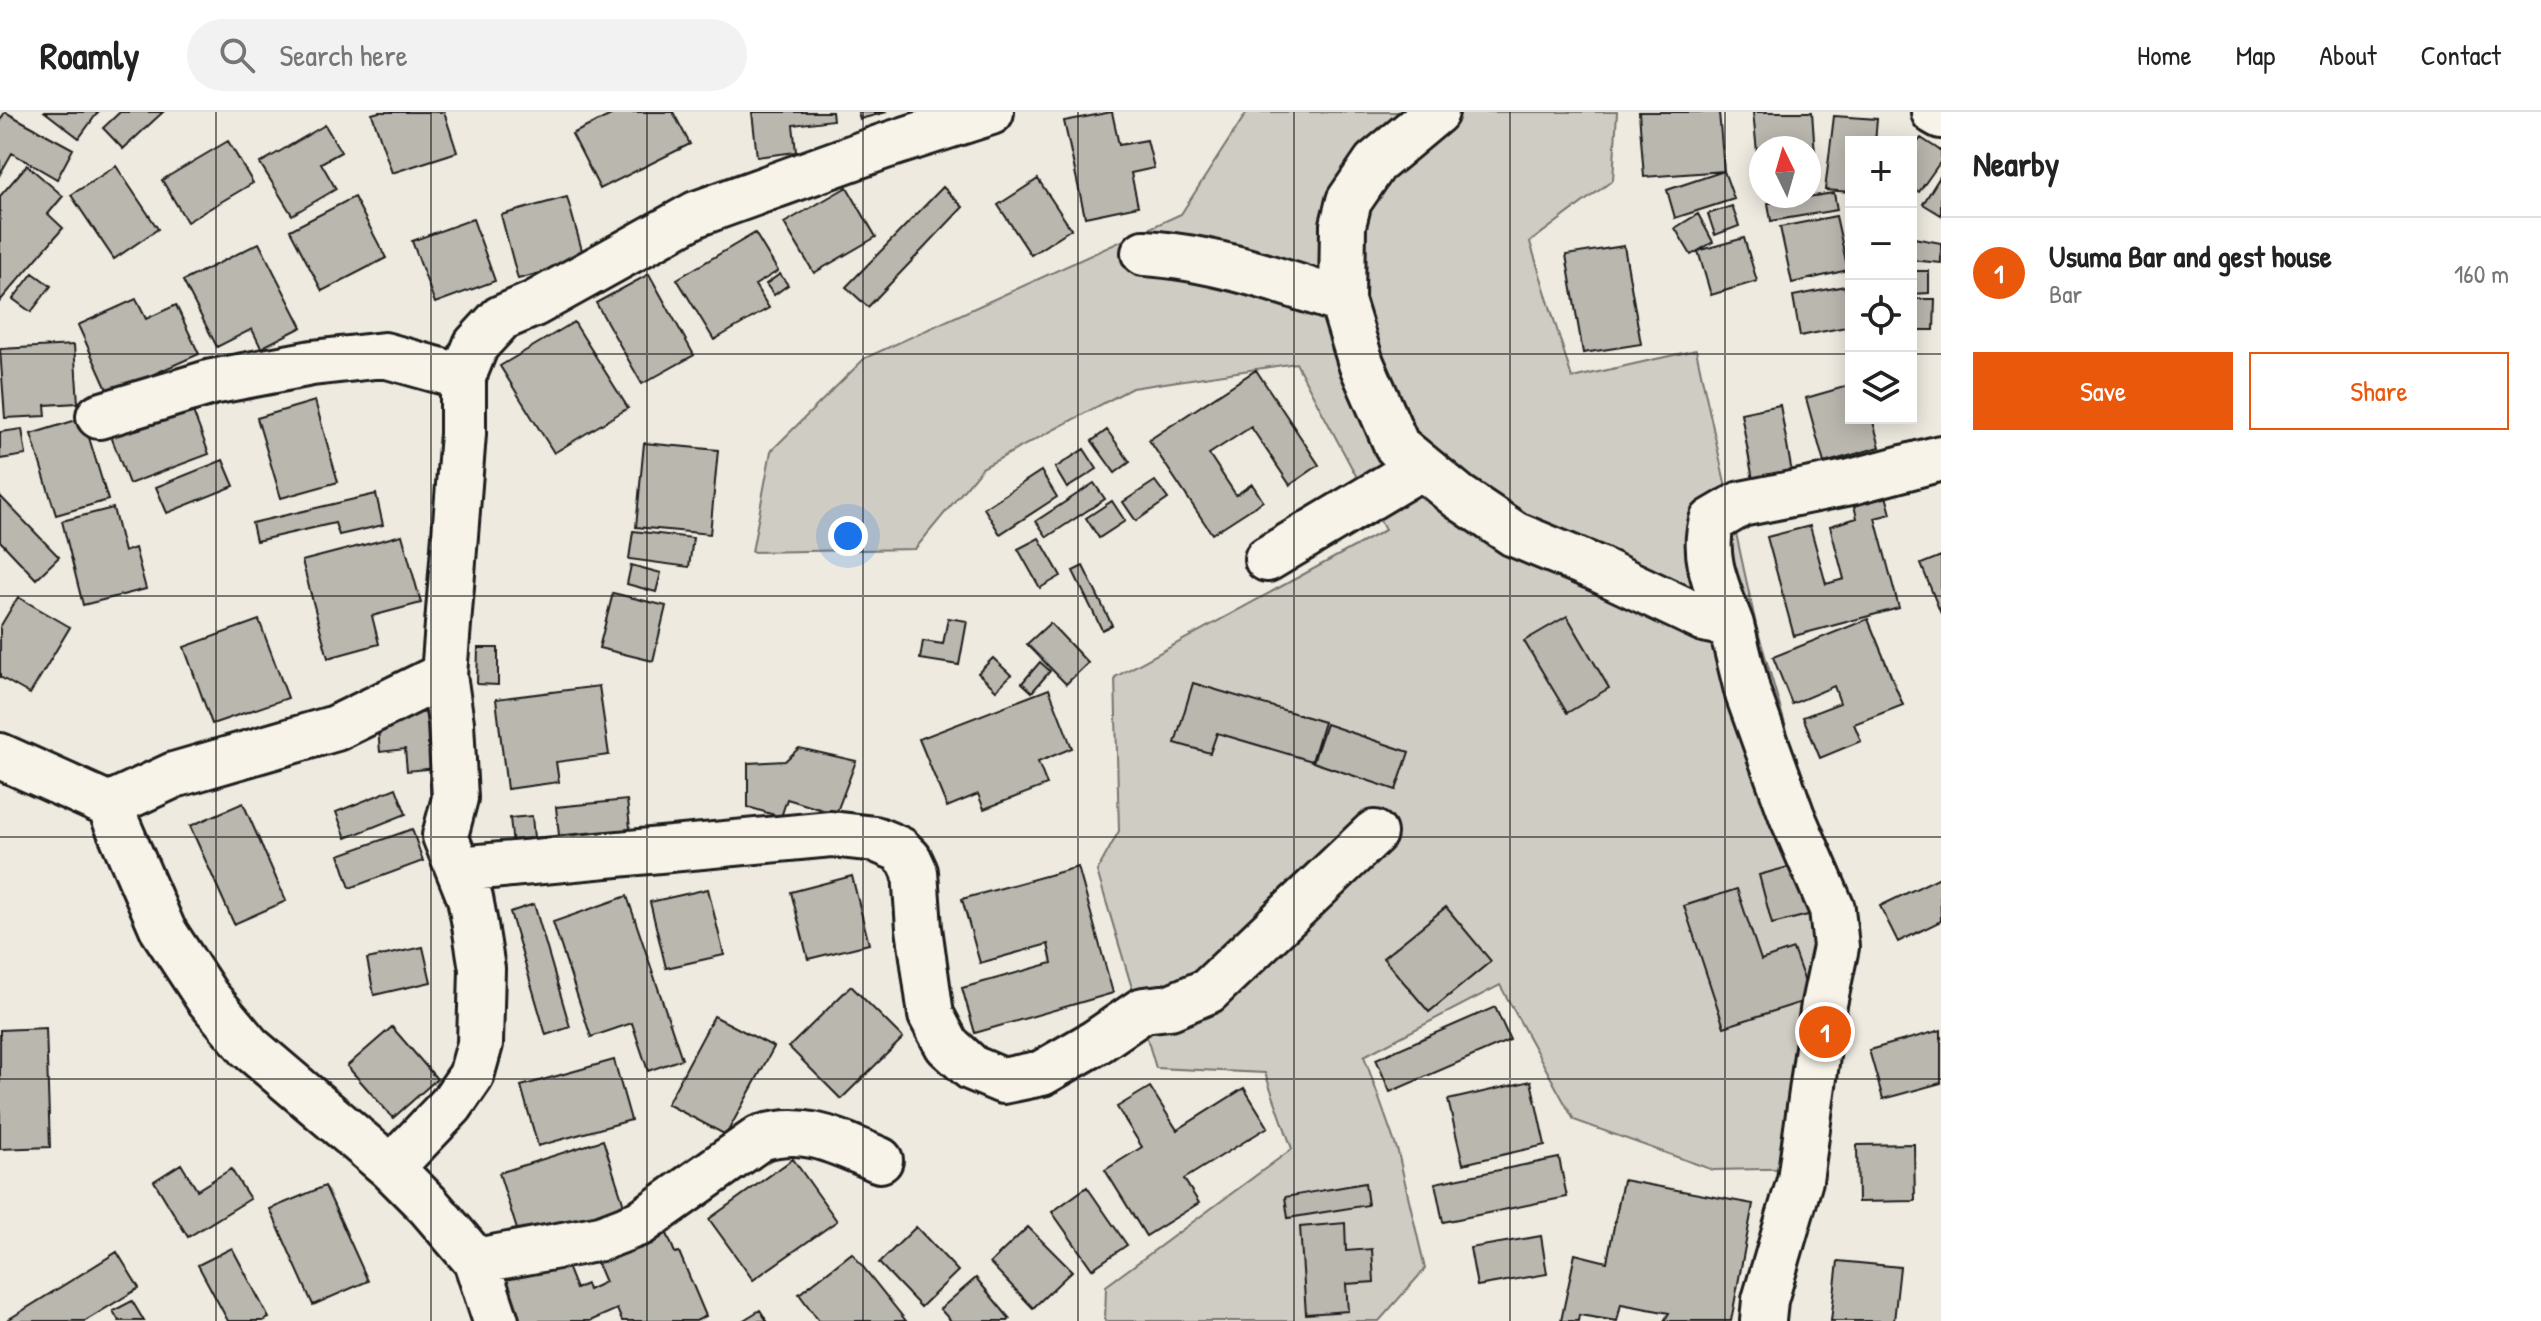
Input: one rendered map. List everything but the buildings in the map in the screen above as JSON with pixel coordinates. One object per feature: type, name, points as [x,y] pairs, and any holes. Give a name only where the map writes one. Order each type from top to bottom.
[{"type":"street","points":[[391,1168],[451,1105],[471,1076],[480,1044],[482,969],[470,898],[445,836],[455,798],[451,723],[444,675],[463,434],[463,377],[476,345],[501,318],[534,304],[696,214],[882,147],[991,112]]},
{"type":"street","points":[[1436,112],[1375,163],[1349,201],[1343,225],[1342,301],[1361,363],[1397,446],[1514,534],[1596,568],[1704,619],[1731,625]]},
{"type":"street","points":[[1934,112],[1941,116]]},
{"type":"street","points":[[1144,253],[1174,255],[1288,283],[1342,301]]},
{"type":"street","points":[[99,416],[212,382],[312,363],[369,356],[384,355],[463,377]]},
{"type":"street","points":[[1763,1321],[1765,1300],[1800,1180],[1824,1004],[1836,947],[1832,909],[1782,789],[1748,694],[1731,625],[1710,567],[1706,539],[1712,521],[1741,504],[1851,482],[1941,458]]},
{"type":"street","points":[[1267,559],[1421,467]]},
{"type":"street","points":[[109,805],[174,775],[336,728],[444,675]]},
{"type":"street","points":[[0,756],[109,805],[163,930],[207,997],[249,1047],[391,1168],[428,1205],[476,1261],[496,1321]]},
{"type":"street","points":[[459,869],[831,834],[875,839],[899,849],[909,859],[915,872],[931,1015],[947,1045],[972,1068],[1003,1081],[1042,1073],[1143,1010],[1170,1007],[1208,991],[1374,833]]},
{"type":"street","points":[[476,1261],[601,1238],[640,1223],[760,1138],[781,1131],[812,1132],[880,1160]]},
{"type":"shaded area","points":[[1247,112],[1617,112],[1613,180],[1530,242],[1572,378],[1696,350],[1756,625],[1853,956],[1809,1168],[1713,1170],[1574,1120],[1500,985],[1364,1056],[1398,1152],[1425,1269],[1379,1321],[1105,1321],[1106,1286],[1292,1149],[1265,1073],[1156,1068],[1097,871],[1119,831],[1115,677],[1385,530],[1296,363],[1132,388],[982,468],[915,549],[752,552],[771,451],[865,358],[1181,214]]},
{"type":"place","name":"Usuma Bar and gest house","points":[[1825,1032]]}]
